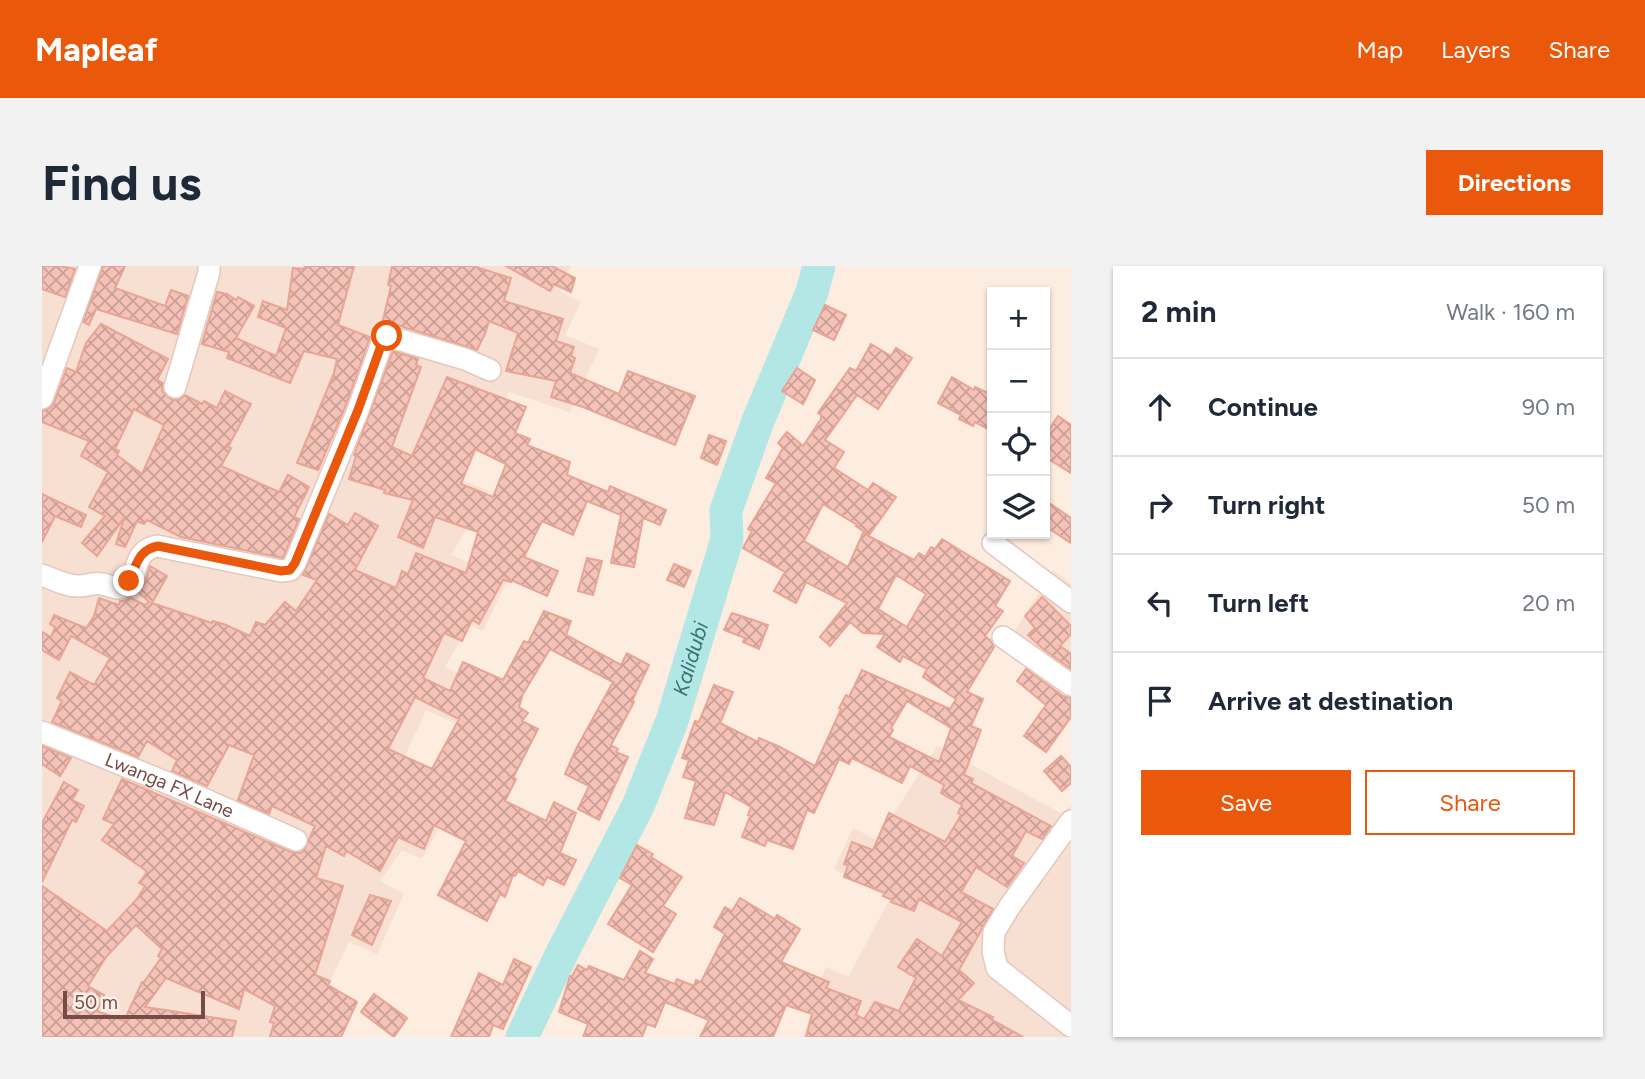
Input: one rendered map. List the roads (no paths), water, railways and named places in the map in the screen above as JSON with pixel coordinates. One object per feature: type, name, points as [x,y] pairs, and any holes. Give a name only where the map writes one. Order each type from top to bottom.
[{"type":"street","points":[[42,398],[90,266]]},
{"type":"street","points":[[175,387],[209,266]]},
{"type":"street","points":[[42,575],[73,586],[99,583],[124,587],[146,548],[158,546],[281,571],[290,570],[358,410],[383,340],[387,336],[465,359],[490,370]]},
{"type":"street","points":[[993,543],[1071,602]]},
{"type":"street","points":[[1003,637],[1071,685]]},
{"type":"street","name":"Lwanga FX Lane","points":[[42,732],[170,784],[296,840]]},
{"type":"street","points":[[1071,821],[994,932],[993,951],[997,968],[1071,1026]]},
{"type":"waterway","name":"Kalidubi","points":[[522,1037],[638,806],[672,721],[727,539],[726,510],[758,421],[812,292],[819,266]]}]
